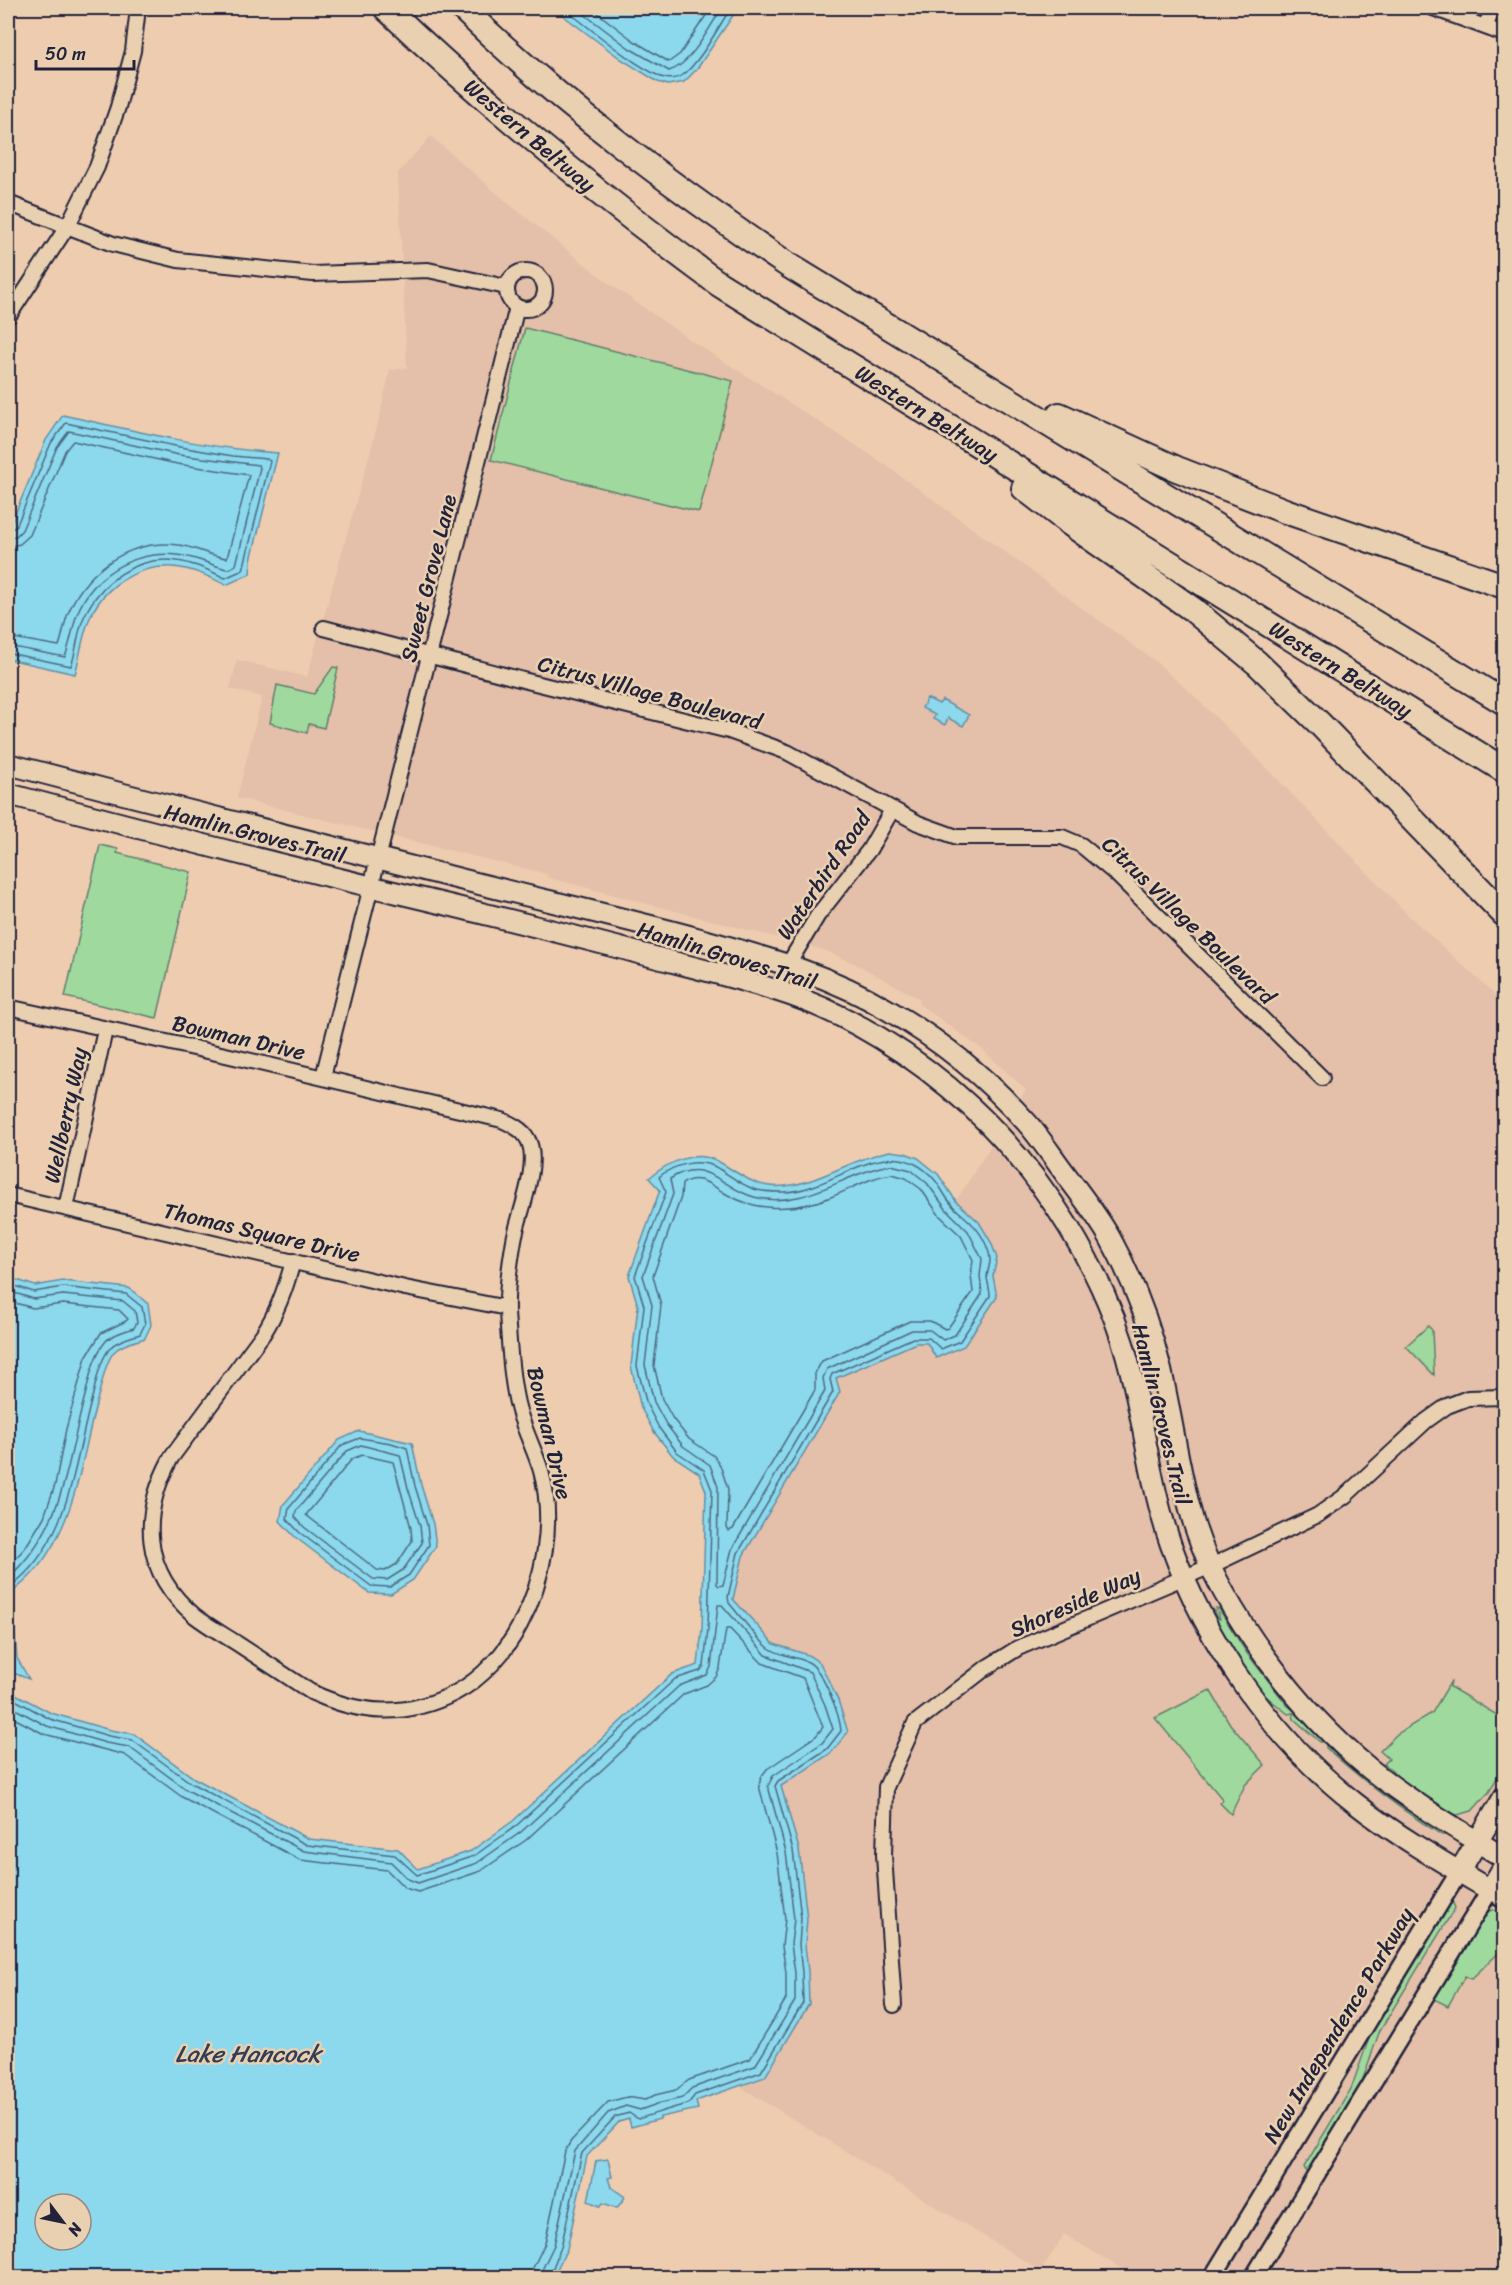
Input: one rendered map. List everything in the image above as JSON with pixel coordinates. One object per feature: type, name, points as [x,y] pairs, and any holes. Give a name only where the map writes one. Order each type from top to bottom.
[{"type":"highway","name":"Western Beltway","points":[[386,8],[452,71],[554,157],[640,226],[719,284],[1504,770]]},
{"type":"highway","points":[[462,8],[589,120],[674,185],[788,265],[1504,702]]},
{"type":"highway","points":[[903,335],[1054,413],[1177,469],[1285,511],[1504,586]]},
{"type":"highway","points":[[934,418],[1068,522],[1192,609],[1257,663],[1504,914]]},
{"type":"main road","name":"Hamlin Groves Trail","points":[[8,764],[653,926],[789,963],[885,1007],[957,1057],[991,1086],[1031,1126],[1112,1241],[1140,1307],[1160,1365],[1184,1483],[1196,1529],[1227,1597],[1265,1655],[1332,1735],[1392,1786],[1504,1858]]},
{"type":"main road","name":"Hamlin Groves Trail","points":[[8,794],[538,927],[778,991],[832,1013],[868,1031],[937,1078],[971,1107],[1008,1145],[1034,1178],[1088,1259],[1110,1308],[1130,1365],[1170,1543],[1184,1577],[1214,1636],[1242,1682],[1307,1760],[1351,1800],[1379,1821],[1497,1895]]},
{"type":"main road","name":"New Independence Parkway","points":[[1459,1872],[1504,1797]]},
{"type":"main road","points":[[1497,1895],[1504,1866]]},
{"type":"street","points":[[8,317],[67,227],[97,167],[118,106],[133,51],[138,8]]},
{"type":"street","points":[[1433,8],[1504,33]]},
{"type":"street","points":[[1485,26],[1494,8]]},
{"type":"street","points":[[8,202],[113,244],[178,260],[313,274],[428,270],[506,287]]},
{"type":"street","points":[[525,270],[537,274],[542,279],[545,292],[540,303],[529,309],[517,307],[508,299],[506,287],[512,275],[525,270]]},
{"type":"street","name":"Sweet Grove Lane","points":[[322,1077],[517,307]]},
{"type":"street","name":"Citrus Village Boulevard","points":[[324,628],[729,731],[787,752],[892,810],[918,823],[957,837],[1062,837],[1081,846],[1116,874],[1322,1078]]},
{"type":"street","name":"Waterbird Road","points":[[778,991],[789,963],[818,915],[869,850],[892,810]]},
{"type":"street","name":"Bowman Drive","points":[[8,1006],[502,1120],[513,1125],[528,1139],[532,1164],[514,1240],[507,1308],[509,1342],[519,1409],[541,1473],[547,1512],[546,1543],[534,1596],[514,1637],[494,1663],[465,1688],[439,1701],[388,1711],[358,1709],[311,1692],[196,1617],[164,1582],[156,1561],[151,1534],[152,1504],[160,1479],[171,1458],[274,1316],[284,1295],[293,1261]]},
{"type":"street","name":"Wellberry Way","points":[[66,1208],[105,1030]]},
{"type":"street","name":"Thomas Square Drive","points":[[8,1195],[405,1288],[507,1308]]},
{"type":"street","name":"Shoreside Way","points":[[894,2005],[884,1854],[886,1787],[915,1723],[977,1675],[1018,1648],[1211,1566],[1318,1515],[1345,1496],[1426,1421],[1447,1406],[1468,1398],[1504,1397]]},
{"type":"street","name":"New Independence Parkway","points":[[1212,2277],[1459,1872]]},
{"type":"street","points":[[1253,2277],[1497,1895]]},
{"type":"shaded area","points":[[431,136],[504,200],[607,282],[687,338],[877,459],[1156,662],[1265,766],[1408,915],[1504,1003],[1504,2277],[1135,2277],[1064,2234],[1041,2271],[739,2086],[765,2077],[783,2046],[808,1971],[805,1945],[807,1919],[799,1849],[781,1786],[831,1753],[846,1721],[828,1676],[814,1658],[774,1644],[733,1599],[743,1556],[840,1392],[836,1378],[916,1343],[927,1343],[936,1357],[993,1276],[997,1258],[979,1222],[956,1201],[1026,1090],[983,1050],[919,1004],[920,999],[856,964],[821,949],[546,877],[547,874],[237,798],[262,697],[230,689],[237,660],[307,677],[378,424],[390,370],[407,368],[398,173]]},
{"type":"green space","points":[[525,328],[733,381],[699,512],[491,460]]},
{"type":"green space","points":[[333,667],[338,668],[324,728],[309,724],[307,733],[270,723],[277,685],[314,694]]},
{"type":"green space","points":[[100,845],[118,849],[117,853],[191,872],[157,1018],[65,997]]},
{"type":"green space","points":[[1428,1326],[1432,1330],[1434,1375],[1406,1346]]},
{"type":"green space","points":[[1216,1608],[1219,1609],[1246,1652],[1287,1705],[1446,1832],[1445,1835],[1411,1816],[1382,1794],[1326,1748],[1326,1742],[1320,1742],[1294,1719],[1293,1713],[1288,1714],[1257,1689],[1214,1618],[1213,1609],[1220,1619]]},
{"type":"green space","points":[[1451,1681],[1450,1687],[1500,1717],[1504,1709],[1504,1765],[1489,1792],[1472,1811],[1457,1815],[1448,1813],[1396,1778],[1393,1771],[1384,1764],[1389,1759],[1380,1751],[1397,1734],[1432,1713]]},
{"type":"green space","points":[[1210,1690],[1230,1724],[1265,1765],[1245,1785],[1231,1814],[1220,1803],[1223,1800],[1155,1718]]},
{"type":"green space","points":[[1453,1903],[1455,1908],[1380,2030],[1359,2090],[1311,2169],[1306,2171],[1304,2167],[1351,2089],[1372,2030],[1444,1912]]},
{"type":"green space","points":[[1504,1910],[1504,1948],[1471,1979],[1465,1976],[1448,2006],[1432,1998],[1483,1917],[1489,1911]]},
{"type":"water","points":[[553,8],[738,8],[697,69],[684,82],[668,85],[658,82],[621,59]]},
{"type":"water","points":[[63,415],[197,443],[278,453],[251,560],[250,574],[226,585],[187,569],[160,567],[134,574],[123,580],[103,597],[95,608],[89,620],[75,674],[8,659],[8,531],[46,440]]},
{"type":"water","points":[[927,698],[939,704],[942,700],[969,715],[963,726],[948,718],[945,725],[933,719],[935,715],[922,708]]},
{"type":"water","name":"Lake Hancock","points":[[890,1151],[905,1153],[918,1158],[938,1174],[956,1201],[979,1222],[991,1242],[997,1258],[993,1276],[997,1297],[964,1346],[936,1358],[927,1343],[916,1343],[836,1378],[840,1392],[743,1556],[733,1599],[774,1644],[808,1655],[820,1663],[838,1700],[848,1732],[831,1753],[781,1786],[799,1849],[807,1919],[805,1945],[809,2004],[765,2077],[696,2101],[698,2109],[660,2117],[660,2119],[631,2127],[629,2119],[619,2122],[587,2156],[567,2249],[553,2277],[8,2277],[8,1690],[51,1713],[110,1730],[134,1734],[194,1778],[309,1839],[398,1849],[418,1869],[471,1851],[513,1821],[672,1674],[698,1665],[702,1629],[706,1491],[699,1473],[673,1456],[654,1432],[641,1408],[631,1366],[638,1306],[629,1276],[660,1190],[649,1178],[674,1162],[702,1157],[721,1163],[744,1177],[766,1186],[785,1186],[812,1180],[863,1159]]},
{"type":"water","points":[[8,1277],[35,1286],[63,1281],[129,1288],[148,1304],[151,1325],[145,1338],[119,1348],[110,1359],[105,1370],[71,1504],[61,1530],[48,1554],[30,1576],[8,1595]]},
{"type":"water","points":[[359,1431],[412,1443],[421,1485],[433,1524],[436,1546],[413,1580],[391,1594],[369,1593],[295,1537],[280,1521],[283,1505],[339,1440]]},
{"type":"water","points":[[8,1621],[14,1624],[17,1658],[29,1679],[8,1671]]},
{"type":"water","points":[[608,2159],[612,2177],[608,2178],[611,2187],[625,2197],[617,2208],[603,2203],[600,2206],[588,2201],[596,2161]]}]
